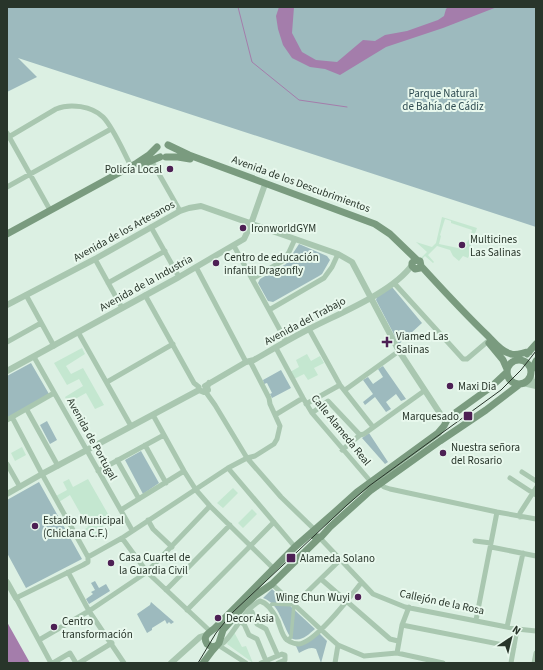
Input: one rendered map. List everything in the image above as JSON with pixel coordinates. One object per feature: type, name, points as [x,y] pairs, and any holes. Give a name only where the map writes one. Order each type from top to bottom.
[{"type":"main road","points":[[7,234],[145,158],[157,147],[162,144],[168,146],[171,151],[169,155],[163,157],[156,153],[157,147]]},
{"type":"main road","name":"Avenida de los Descubrimientos","points":[[168,146],[180,152],[375,224],[390,234],[415,266],[498,347],[507,353],[517,355],[529,352]]},
{"type":"main road","name":"Avenida de los Descubrimientos","points":[[7,238],[151,160],[172,156],[186,158],[371,226],[386,235],[487,342],[503,360],[507,370]]},
{"type":"main road","name":"Avenida de los Descubrimientos","points":[[482,331],[499,351],[510,359],[516,360]]},
{"type":"main road","points":[[218,644],[212,647],[206,644],[204,639],[208,633],[295,547],[357,492],[438,433],[448,418],[491,387],[507,370],[511,363],[529,352],[536,344]]},
{"type":"main road","points":[[516,360],[523,360],[527,363],[531,373]]},
{"type":"main road","points":[[203,663],[218,644],[223,630],[244,606],[256,595],[272,584],[358,501],[380,483],[528,380],[536,362]]},
{"type":"main road","points":[[507,370],[511,381],[522,384]]},
{"type":"main road","points":[[315,530],[314,536],[320,537]]},
{"type":"main road","points":[[208,633],[216,633],[219,636],[218,644]]},
{"type":"street","points":[[50,210],[8,136],[56,109],[68,105],[83,108],[102,116],[111,129],[131,166]]},
{"type":"street","points":[[7,187],[111,129]]},
{"type":"street","points":[[151,160],[180,211]]},
{"type":"street","name":"Avenida de la Industria","points":[[7,371],[179,277],[244,239],[252,224],[264,187]]},
{"type":"street","name":"Avenida de los Artesanos","points":[[7,305],[180,211],[201,206],[349,259],[355,266],[399,351],[443,418],[448,418]]},
{"type":"street","points":[[151,227],[179,277]]},
{"type":"street","points":[[252,279],[284,260],[295,239]]},
{"type":"street","points":[[234,246],[286,341]]},
{"type":"street","points":[[108,283],[164,251]]},
{"type":"street","points":[[269,310],[324,278],[332,267],[338,254]]},
{"type":"street","points":[[94,259],[122,308]]},
{"type":"street","name":"Avenida del Trabajo","points":[[7,494],[276,348],[286,341],[371,297],[394,283],[415,266]]},
{"type":"street","points":[[88,557],[122,538],[228,468],[247,458],[255,456],[274,444],[277,438],[280,426],[270,404],[270,398],[248,362],[196,267]]},
{"type":"street","points":[[394,283],[463,359],[467,359],[487,342]]},
{"type":"street","points":[[26,295],[54,346]]},
{"type":"street","points":[[145,295],[194,383],[204,387],[247,458],[282,497],[315,530]]},
{"type":"street","points":[[7,342],[41,323]]},
{"type":"street","points":[[309,329],[340,385],[373,427]]},
{"type":"street","points":[[78,332],[131,426]]},
{"type":"street","points":[[107,382],[173,344]]},
{"type":"street","name":"Calle Alameda Real","points":[[276,348],[312,413],[342,450],[371,482]]},
{"type":"street","points":[[345,390],[399,351]]},
{"type":"street","name":"Avenida de Portugal","points":[[34,357],[132,530]]},
{"type":"street","points":[[531,373],[532,380],[536,383]]},
{"type":"street","points":[[522,384],[536,386]]},
{"type":"street","points":[[306,404],[340,385]]},
{"type":"street","points":[[342,450],[360,435],[364,434],[424,391]]},
{"type":"street","points":[[16,598],[88,562],[88,557],[42,474],[9,419],[27,410],[54,393]]},
{"type":"street","points":[[275,415],[303,398]]},
{"type":"street","points":[[312,413],[328,401],[360,435]]},
{"type":"street","points":[[27,410],[58,466]]},
{"type":"street","points":[[153,415],[184,472],[196,490],[210,506],[273,568]]},
{"type":"street","points":[[98,471],[164,435]]},
{"type":"street","points":[[145,445],[166,483]]},
{"type":"street","points":[[118,460],[140,499]]},
{"type":"street","points":[[7,464],[20,487]]},
{"type":"street","points":[[228,468],[295,547]]},
{"type":"street","points":[[120,510],[184,472]]},
{"type":"street","points":[[522,472],[536,480]]},
{"type":"street","points":[[510,478],[535,492],[520,513],[520,517]]},
{"type":"street","points":[[380,483],[384,487],[390,489],[520,517],[536,519]]},
{"type":"street","points":[[39,640],[89,611],[147,572],[210,506]]},
{"type":"street","points":[[476,620],[496,512]]},
{"type":"street","points":[[148,520],[153,529],[172,547]]},
{"type":"street","points":[[187,610],[274,522]]},
{"type":"street","points":[[166,590],[230,525]]},
{"type":"street","name":"Callejón de la Rosa","points":[[320,537],[373,594],[405,607],[517,629],[536,631]]},
{"type":"street","points":[[122,538],[147,572],[187,610],[208,633],[200,637],[170,663]]},
{"type":"street","points":[[475,541],[536,556]]},
{"type":"street","points":[[508,627],[523,553]]},
{"type":"street","points":[[287,640],[291,637],[294,605],[340,560]]},
{"type":"street","points":[[68,572],[89,611],[112,643],[124,663]]},
{"type":"street","points":[[321,579],[390,639],[398,641]]},
{"type":"street","points":[[7,582],[52,663],[70,653],[76,663]]},
{"type":"street","points":[[218,644],[226,642],[239,621],[248,611],[260,602],[263,602],[269,607],[287,640],[294,644],[302,643],[321,629],[361,582]]},
{"type":"street","points":[[272,584],[338,645],[364,656],[397,653],[443,663]]},
{"type":"street","points":[[269,607],[272,604],[294,605]]},
{"type":"street","points":[[397,653],[402,624],[409,607]]},
{"type":"street","points":[[248,611],[252,612],[258,624],[266,629],[278,656]]},
{"type":"street","points":[[239,621],[244,624],[249,635],[257,639],[263,662],[283,654],[286,658],[285,660],[278,663]]},
{"type":"street","points":[[402,624],[514,647]]},
{"type":"street","points":[[511,663],[517,629]]},
{"type":"street","points":[[80,663],[112,643]]},
{"type":"street","points":[[218,644],[237,660],[246,663]]},
{"type":"street","points":[[335,663],[338,645]]},
{"type":"street","points":[[534,663],[536,653]]},
{"type":"green space","name":"Parque Natural de Bahía de Cádiz","points":[[7,7],[536,7],[536,227],[18,58],[37,77],[7,92]]},
{"type":"green space","points":[[299,244],[327,256],[330,260],[322,274],[319,276],[273,302],[268,301],[258,283],[260,279],[286,264]]},
{"type":"green space","points":[[392,287],[422,323],[399,344],[376,300],[377,297]]},
{"type":"green space","points":[[31,363],[49,394],[7,418],[7,376]]},
{"type":"green space","points":[[383,366],[406,399],[401,401],[396,394],[386,402],[391,409],[386,412],[375,397],[365,405],[363,402],[373,394],[363,380],[368,377],[373,384],[383,377],[378,369]]},
{"type":"green space","points":[[281,370],[291,388],[272,398],[270,394],[272,393],[267,383],[264,384],[263,380]]},
{"type":"green space","points":[[47,421],[57,440],[50,444],[40,425]]},
{"type":"green space","points":[[369,433],[388,462],[385,464],[362,438]]},
{"type":"green space","points":[[141,451],[159,483],[143,494],[125,460]]},
{"type":"green space","name":"Estadio Municipal (Chiclana C.F.)","points":[[39,482],[82,559],[26,588],[7,553],[7,500]]},
{"type":"green space","points":[[95,581],[99,588],[106,584],[110,591],[89,604],[86,599],[93,594],[91,592],[95,590],[91,583]]},
{"type":"green space","points":[[272,589],[315,629],[301,639],[298,640],[291,638],[277,610],[269,601],[263,598]]},
{"type":"green space","points":[[151,602],[174,622],[171,624],[169,622],[167,624],[165,620],[147,633],[137,614],[150,605]]},
{"type":"green space","points":[[319,633],[327,641],[321,663],[316,649],[310,648],[299,653],[296,646]]},
{"type":"shaded area","points":[[279,7],[294,7],[292,33],[302,52],[316,60],[337,62],[363,40],[375,41],[385,35],[407,31],[438,20],[444,16],[448,7],[497,7],[443,28],[386,47],[340,75],[325,69],[310,67],[292,58],[283,45],[278,29],[276,16]]},
{"type":"shaded area","points":[[442,217],[477,228],[468,258],[463,256],[459,261],[453,256],[450,250],[437,246],[428,255],[434,262],[433,263],[425,256],[421,260],[420,259],[427,252],[416,242],[432,247],[436,243]],"holes":[[[445,219],[451,221],[451,223],[472,230],[470,238],[464,246],[458,248],[439,244]]]},
{"type":"shaded area","points":[[82,348],[85,354],[66,366],[71,374],[83,368],[104,405],[95,409],[86,393],[68,403],[65,397],[83,386],[79,379],[67,385],[54,363]]},
{"type":"shaded area","points":[[307,354],[311,361],[320,356],[324,363],[314,368],[318,375],[308,380],[304,374],[294,379],[290,372],[299,367],[296,360]]},
{"type":"shaded area","points":[[22,447],[26,455],[15,461],[11,453]]},
{"type":"shaded area","points":[[69,479],[73,487],[88,479],[112,521],[97,530],[101,537],[95,540],[91,533],[80,539],[77,534],[88,527],[70,495],[59,502],[56,496],[67,490],[63,482]]},
{"type":"shaded area","points":[[233,488],[238,493],[223,508],[217,503]]},
{"type":"shaded area","points":[[252,509],[257,514],[243,528],[238,523]]},
{"type":"shaded area","points":[[7,622],[30,663],[7,663]]},
{"type":"shaded area","points":[[234,632],[242,647],[246,646],[253,663],[227,644]]},
{"type":"waterway","points":[[238,7],[252,62],[299,100],[347,107]]},
{"type":"tram line","points":[[198,663],[216,633],[233,612],[347,505],[369,486],[501,390],[521,370],[536,351]]},
{"type":"place","name":"Policía Local","points":[[170,169]]},
{"type":"place","name":"IronworldGYM","points":[[243,228]]},
{"type":"place","name":"Multicines Las Salinas","points":[[462,245]]},
{"type":"place","name":"Centro de educación infantil Dragonfly","points":[[216,263]]},
{"type":"place","name":"Viamed Las Salinas","points":[[387,342]]},
{"type":"place","name":"Maxi Dia","points":[[450,386]]},
{"type":"place","name":"Marquesado","points":[[468,416]]},
{"type":"place","name":"Nuestra señora del Rosario","points":[[443,453]]},
{"type":"place","name":"Estadio Municipal (Chiclana C.F.)","points":[[35,526]]},
{"type":"place","name":"Alameda Solano","points":[[291,558]]},
{"type":"place","name":"Casa Cuartel de la Guardia Civil","points":[[111,563]]},
{"type":"place","name":"Wing Chun Wuyi","points":[[358,597]]},
{"type":"place","name":"Decor Asia","points":[[218,618]]},
{"type":"place","name":"Centro transformación","points":[[54,627]]}]
